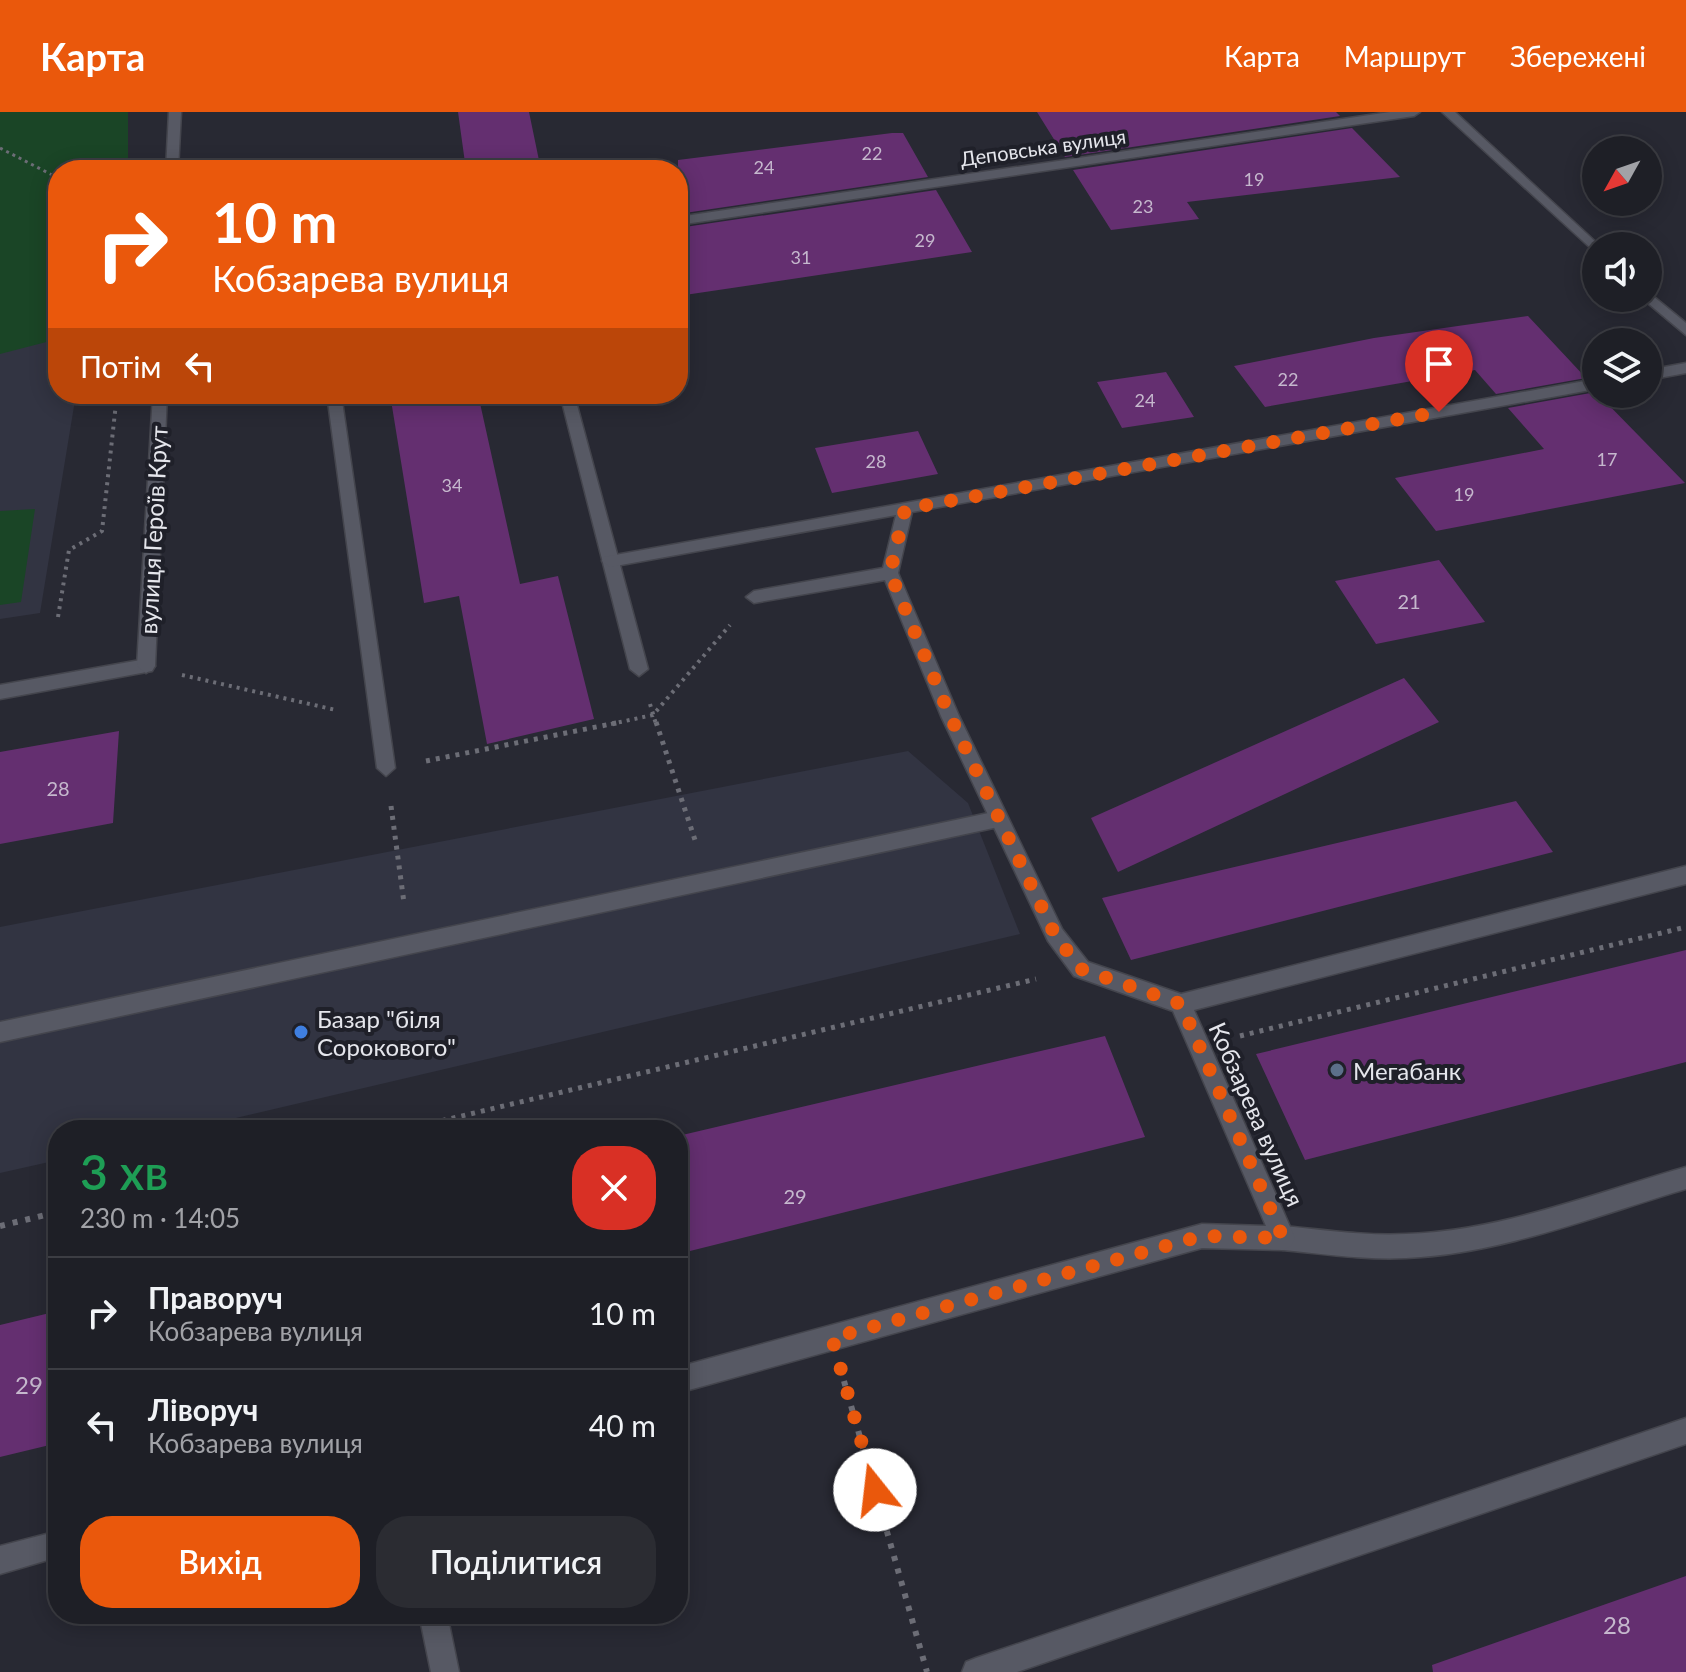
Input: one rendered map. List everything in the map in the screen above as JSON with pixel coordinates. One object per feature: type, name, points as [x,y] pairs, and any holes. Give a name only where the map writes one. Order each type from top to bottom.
[{"type":"street","points":[[173,160],[175,112]]},
{"type":"street","name":"Деповська вулиця","points":[[688,220],[1414,112]]},
{"type":"street","points":[[1448,112],[1582,236]]},
{"type":"street","points":[[1662,309],[1686,331]]},
{"type":"street","points":[[1662,372],[1686,368]]},
{"type":"street","points":[[610,561],[1582,387]]},
{"type":"street","name":"вулиця Героїв Крут","points":[[146,666],[159,404]]},
{"type":"street","points":[[335,404],[386,768]]},
{"type":"street","points":[[570,404],[639,669]]},
{"type":"street","points":[[905,509],[890,573],[998,819],[1055,935],[1081,969],[1181,1004]]},
{"type":"street","points":[[754,597],[890,573]]},
{"type":"street","points":[[629,631],[639,669]]},
{"type":"street","points":[[0,692],[146,666]]},
{"type":"street","points":[[0,1032],[410,947],[998,819]]},
{"type":"street","name":"Кобзарева вулиця","points":[[688,1377],[1202,1236],[1283,1238],[1181,1004],[1686,875]]},
{"type":"street","points":[[1283,1238],[1379,1246],[1424,1245],[1487,1233],[1686,1178]]},
{"type":"street","points":[[976,1672],[1686,1431]]},
{"type":"street","points":[[0,1560],[48,1547]]},
{"type":"street","points":[[435,1624],[445,1672]]},
{"type":"path","points":[[0,148],[48,173]]},
{"type":"path","points":[[58,617],[69,550],[102,531],[116,404]]},
{"type":"path","points":[[410,947],[386,768],[653,715],[754,597]]},
{"type":"path","points":[[146,666],[379,720]]},
{"type":"path","points":[[639,669],[709,882]]},
{"type":"path","points":[[1198,1047],[1686,927]]},
{"type":"path","points":[[445,1120],[1081,969]]},
{"type":"path","points":[[0,1226],[48,1214]]},
{"type":"path","points":[[832,1338],[927,1672]]},
{"type":"shaded area","points":[[27,112],[53,160],[48,160],[48,404],[74,404],[40,613],[0,619],[0,116]]},
{"type":"shaded area","name":"Базар \"біля Сорокового\"","points":[[908,751],[968,803],[1020,934],[228,1120],[48,1120],[48,1162],[0,1173],[0,927]]},
{"type":"green space","points":[[0,112],[128,112],[128,160],[48,160],[48,342],[0,354]]},
{"type":"green space","points":[[35,509],[21,602],[0,605],[0,511]]},
{"type":"building","points":[[458,112],[529,112],[539,160],[465,160]]},
{"type":"building","points":[[1037,112],[1336,112],[1340,116],[1065,157]]},
{"type":"building","points":[[1352,128],[1400,177],[1187,202],[1199,219],[1111,230],[1073,170]]},
{"type":"building","points":[[903,133],[928,177],[688,213],[688,160],[678,160]]},
{"type":"building","points":[[936,190],[972,252],[688,295],[688,227]]},
{"type":"building","points":[[1528,316],[1582,374],[1582,379],[1496,394],[1475,370],[1265,407],[1234,366],[1374,338]]},
{"type":"building","points":[[1166,372],[1194,417],[1122,428],[1097,382]]},
{"type":"building","points":[[1582,395],[1582,408],[1612,408],[1685,483],[1436,531],[1395,478],[1544,449],[1508,408]]},
{"type":"building","points":[[392,404],[480,404],[520,584],[558,576],[594,719],[487,744],[459,596],[424,603]]},
{"type":"building","points":[[918,431],[938,474],[832,493],[815,448]]},
{"type":"building","points":[[1439,560],[1485,622],[1376,644],[1335,581]]},
{"type":"building","points":[[1404,678],[1439,722],[1118,872],[1091,818]]},
{"type":"building","points":[[119,731],[113,823],[0,844],[0,752]]},
{"type":"building","points":[[1516,801],[1553,852],[1131,960],[1102,898]]},
{"type":"building","points":[[1686,950],[1686,1062],[1305,1160],[1256,1054]]},
{"type":"building","points":[[1105,1036],[1145,1137],[688,1251],[688,1134]]},
{"type":"building","points":[[48,1313],[48,1445],[0,1457],[0,1325]]},
{"type":"building","points":[[1686,1576],[1686,1672],[1433,1672],[1432,1665]]},
{"type":"place","name":"Базар \"біля Сорокового\"","points":[[301,1032]]},
{"type":"place","name":"Мегабанк","points":[[1337,1070]]},
{"type":"route","points":[[875,1490],[832,1338],[1202,1236],[1283,1238],[1181,1004],[1081,969],[1055,935],[950,716],[890,573],[905,509],[1439,412]]}]
